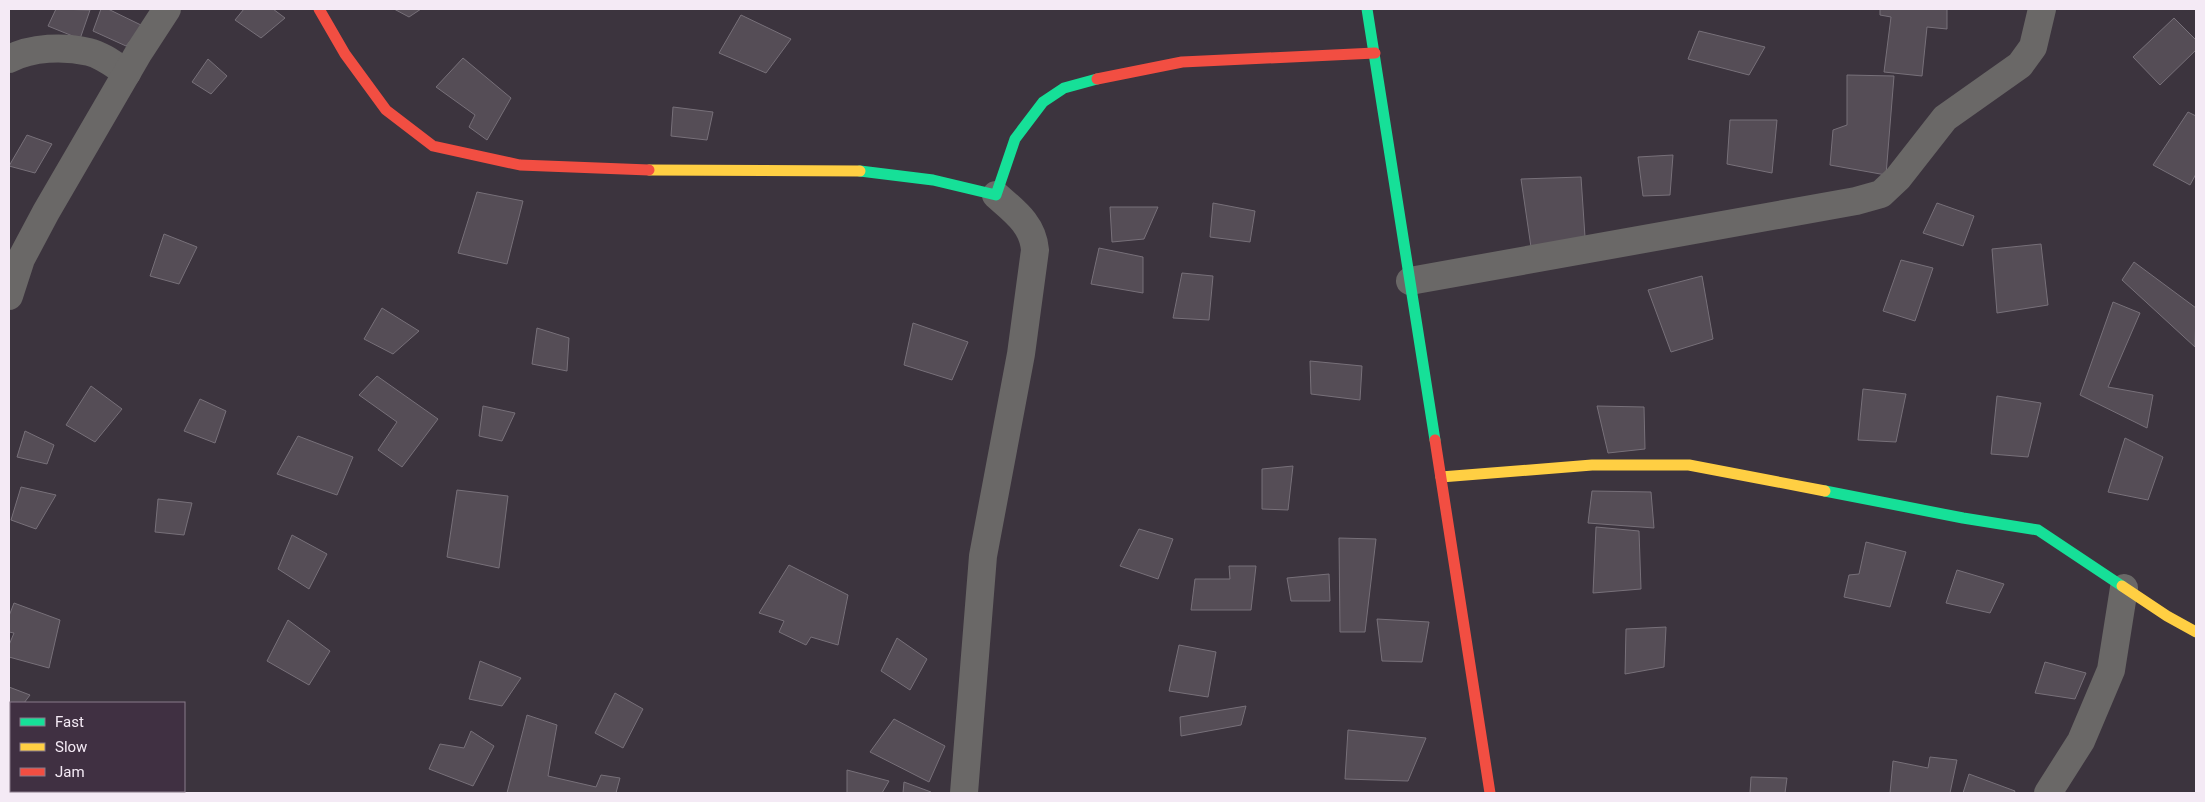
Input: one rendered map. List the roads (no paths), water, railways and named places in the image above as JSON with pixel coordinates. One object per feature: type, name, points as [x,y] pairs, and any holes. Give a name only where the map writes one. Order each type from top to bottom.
[{"type":"street","points":[[9,296],[21,258],[46,212],[127,72],[167,9]]},
{"type":"street","points":[[319,9],[345,54],[386,110],[433,146],[520,165],[671,171],[866,171],[933,180],[996,195],[1024,220],[1034,240],[1035,250],[1021,354],[983,556],[964,793]]},
{"type":"street","points":[[1367,9],[1490,793]]},
{"type":"street","points":[[1410,281],[1856,201],[1881,194],[1898,178],[1945,118],[2020,65],[2033,46],[2042,9]]},
{"type":"street","points":[[9,59],[24,51],[60,49],[90,52],[127,72]]},
{"type":"street","points":[[996,195],[1015,139],[1043,102],[1064,88],[1090,80],[1182,62],[1375,53]]},
{"type":"street","points":[[1441,477],[1592,465],[1689,465],[1962,518],[2015,525],[2038,530],[2167,616],[2196,632]]},
{"type":"street","points":[[2048,793],[2081,740],[2111,670],[2124,588]]}]
